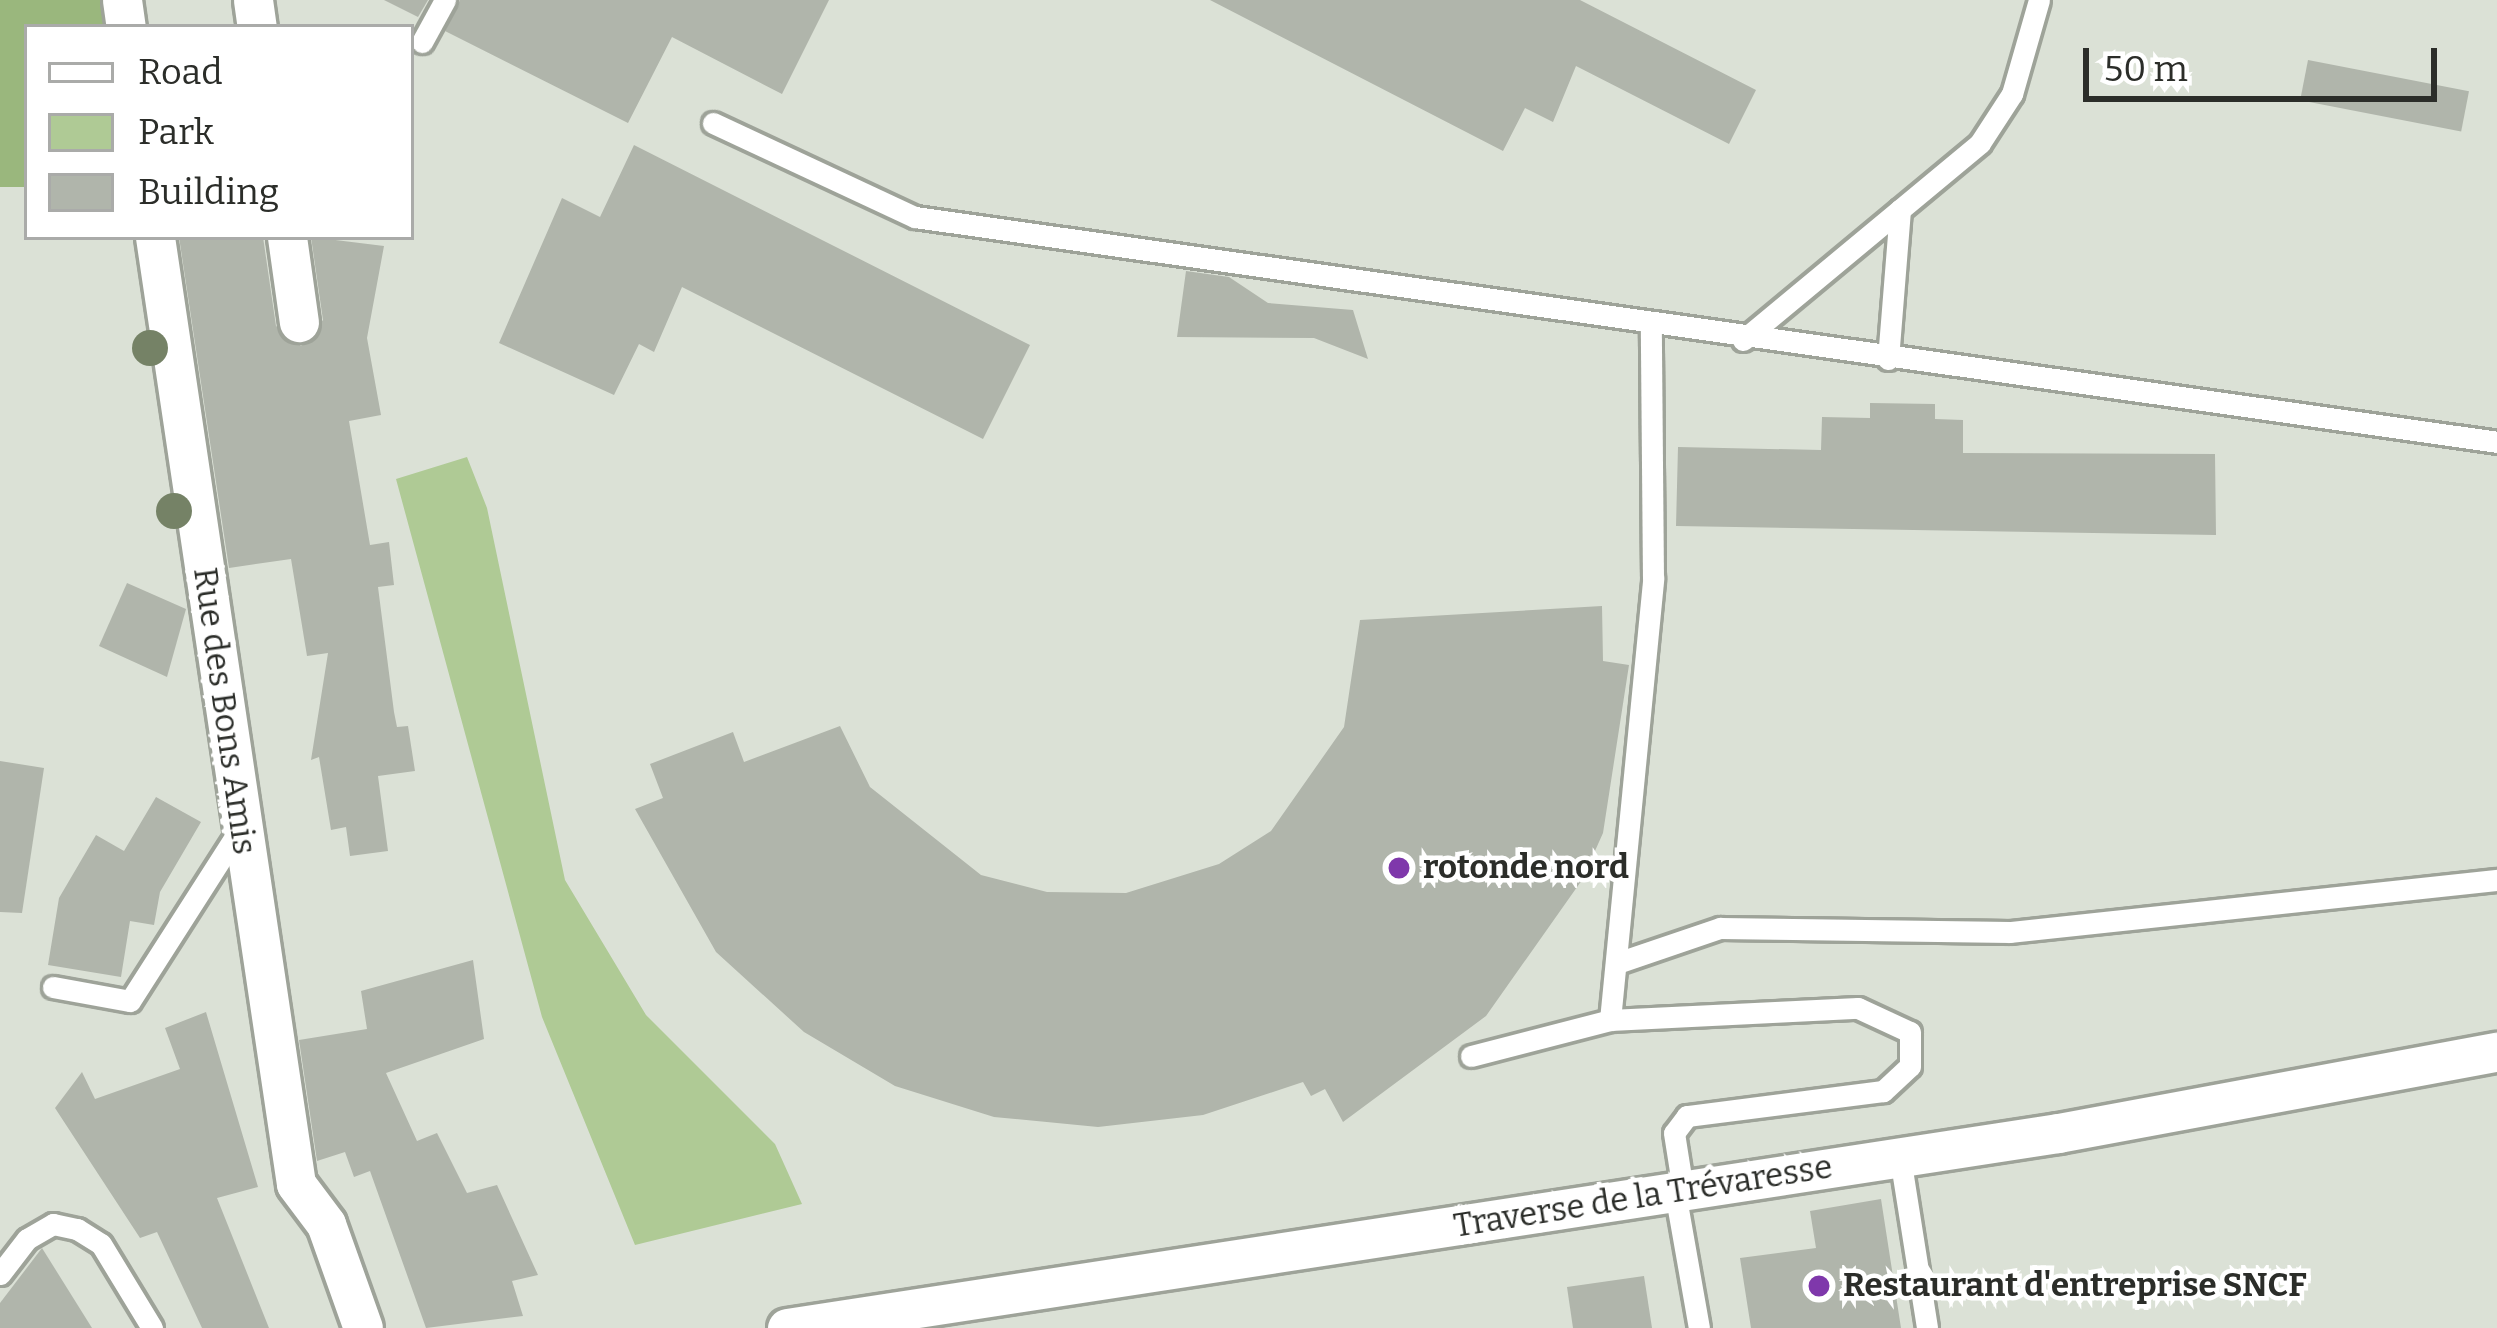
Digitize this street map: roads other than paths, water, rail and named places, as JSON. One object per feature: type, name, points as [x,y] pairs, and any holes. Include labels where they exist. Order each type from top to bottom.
[{"type":"street","name":"Rue des Bons Amis","points":[[155,240],[296,1184],[326,1224],[363,1328]]},
{"type":"street","points":[[287,240],[299,322]]},
{"type":"street","name":"Traverse de la Trévaresse","points":[[787,1328],[950,1316],[2497,1052]]},
{"type":"lane","points":[[422,42],[445,0]]},
{"type":"lane","points":[[1743,340],[1996,125],[2038,0]]},
{"type":"lane","points":[[713,123],[914,218],[1651,329],[2497,442]]},
{"type":"lane","points":[[1888,359],[1900,209]]},
{"type":"lane","points":[[1610,1020],[1653,578],[1651,329]]},
{"type":"lane","points":[[53,987],[130,1000],[240,828]]},
{"type":"lane","points":[[1618,963],[1720,928],[2010,932],[2497,880]]},
{"type":"lane","points":[[1472,1056],[1610,1020],[1858,1008],[1910,1031],[1910,1066],[1883,1091],[1687,1116],[1674,1133],[1699,1328]]},
{"type":"lane","points":[[1900,1157],[1927,1328]]},
{"type":"lane","points":[[0,1274],[27,1239],[53,1225],[77,1229],[101,1244],[152,1328]]},
{"type":"place","name":"rotonde nord","points":[[1399,868]]},
{"type":"place","name":"Restaurant d'entreprise SNCF","points":[[1819,1286]]}]
